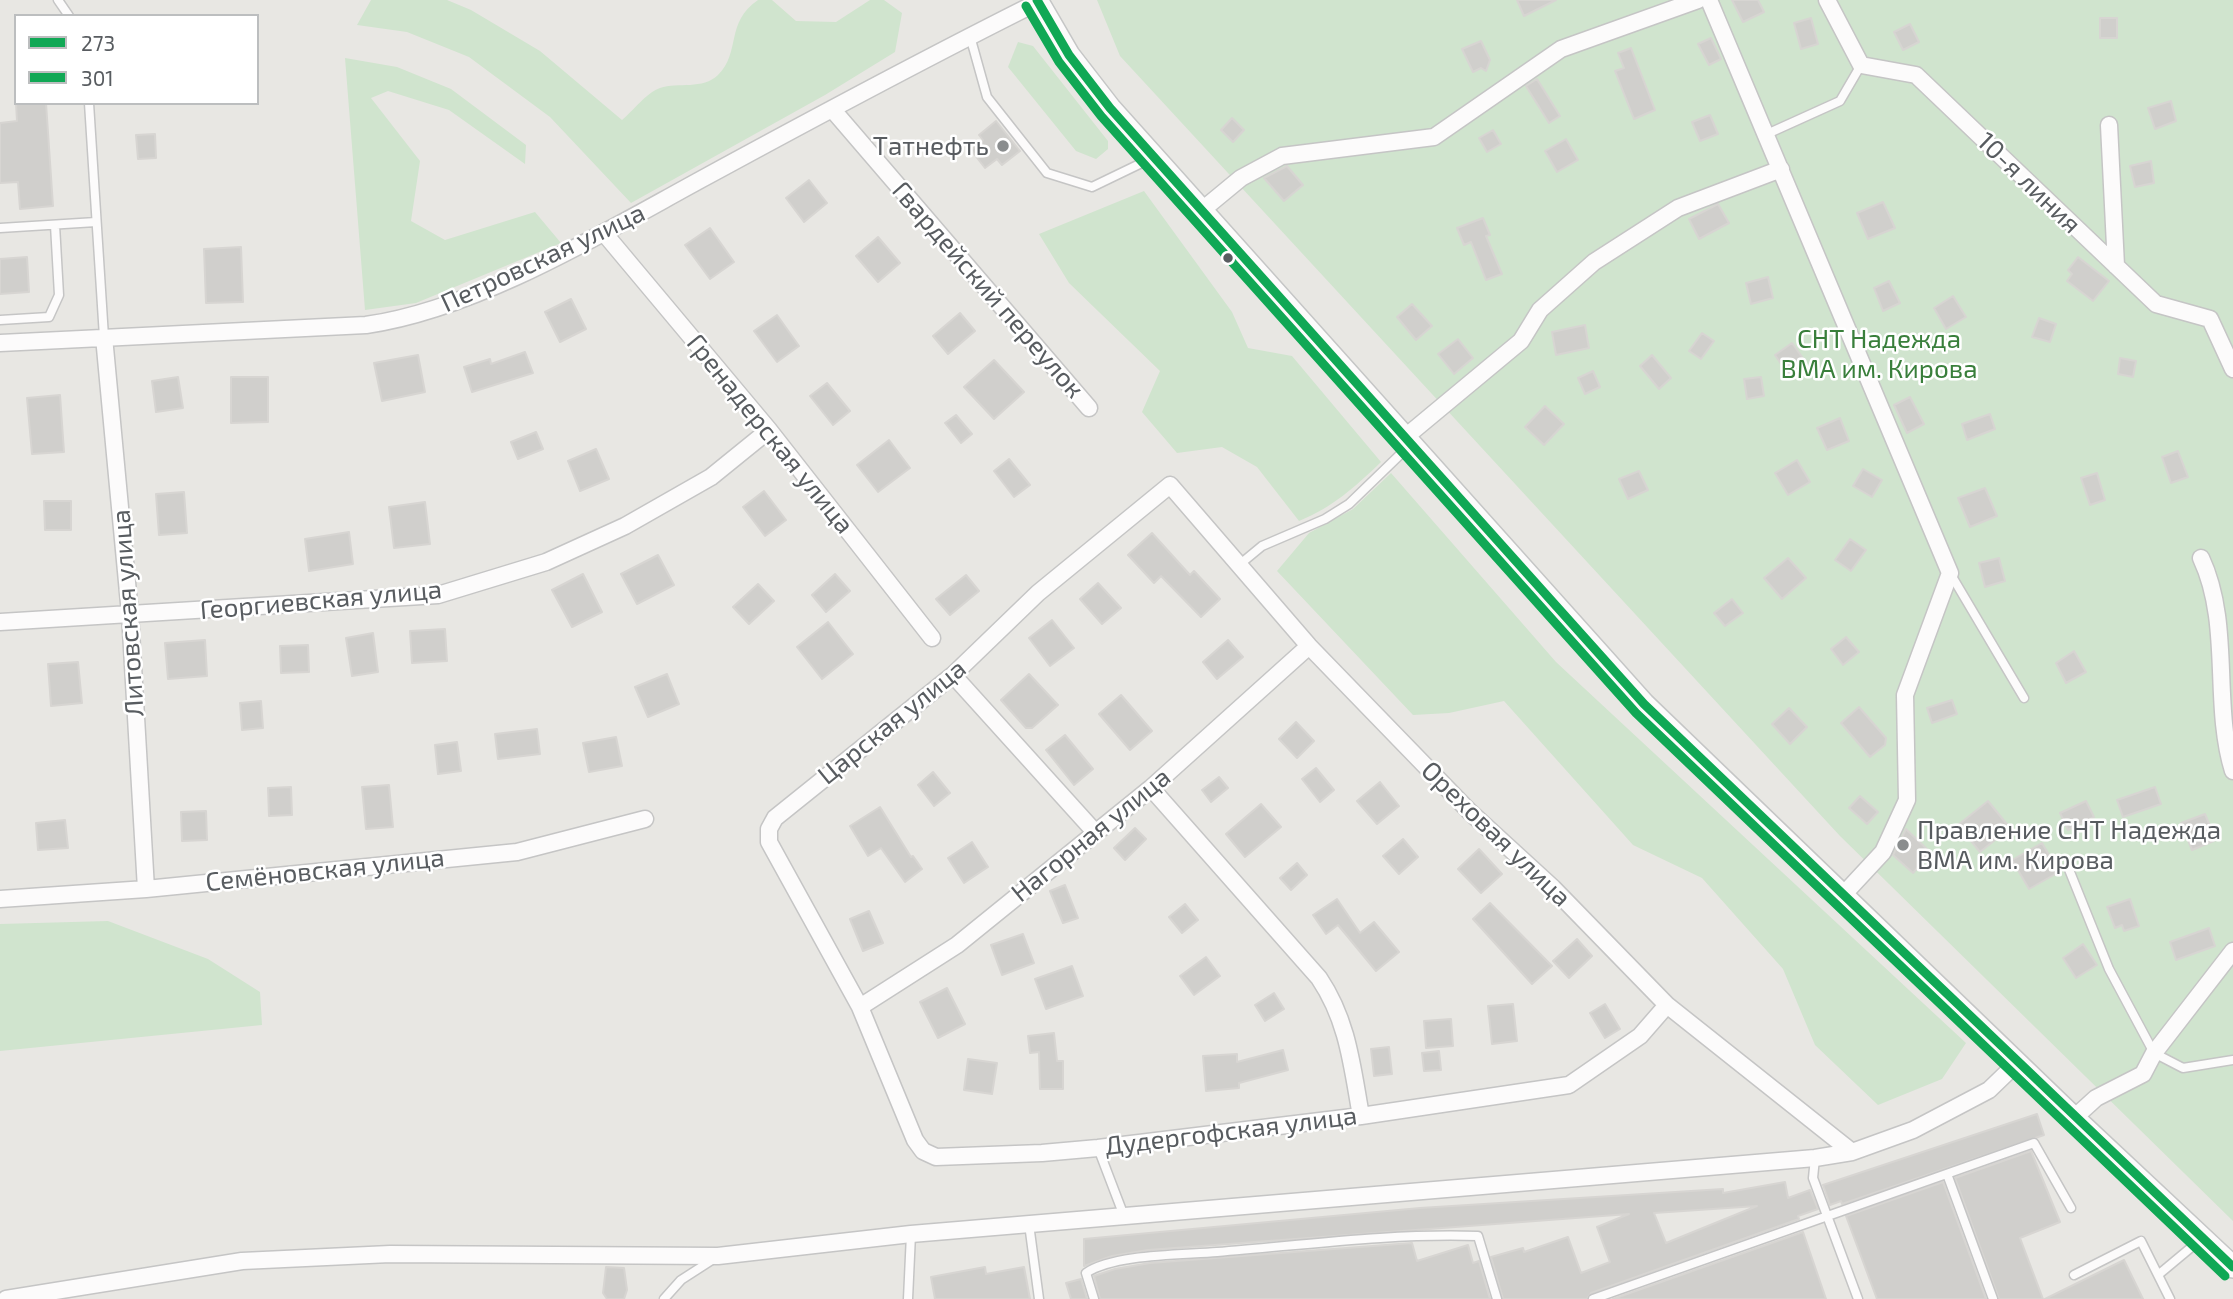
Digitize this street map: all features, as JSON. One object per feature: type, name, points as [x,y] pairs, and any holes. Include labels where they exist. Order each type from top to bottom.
[{"type":"main road","points":[[1038,1],[1069,55],[1110,108],[1406,442],[1644,704],[1910,957],[2074,1118],[2233,1267]]},
{"type":"street","points":[[1201,211],[1241,178],[1282,156],[1434,137],[1561,50],[1698,0]]},
{"type":"street","points":[[1709,0],[1768,134],[1950,573],[1905,695],[1907,800],[1883,852],[1844,894]]},
{"type":"street","points":[[1826,0],[1861,65]]},
{"type":"street","name":"Петровская улица","points":[[0,343],[335,327],[391,321],[470,296],[604,233],[831,109],[1038,1]]},
{"type":"street","name":"10-я линия","points":[[1861,65],[1916,75],[2156,304],[2210,319],[2233,369]]},
{"type":"street","name":"Гвардейский переулок","points":[[831,109],[1089,408]]},
{"type":"street","points":[[2109,125],[2116,266]]},
{"type":"street","points":[[1406,442],[1521,341],[1540,310],[1594,262],[1678,208],[1782,169]]},
{"type":"street","name":"Гренадерская улица","points":[[604,233],[768,430],[932,638]]},
{"type":"street","name":"Литовская улица","points":[[104,337],[130,614],[146,889]]},
{"type":"street","name":"Георгиевская улица","points":[[0,622],[439,594],[546,562],[625,526],[711,477],[768,430]]},
{"type":"street","name":"Ореховая улица","points":[[1170,485],[1309,646],[1470,812],[1553,888],[1667,1005],[1852,1153]]},
{"type":"street","name":"Царская улица","points":[[860,1007],[769,842],[769,829],[775,818],[953,674],[1038,593],[1170,485]]},
{"type":"street","points":[[2201,558],[2209,576],[2218,630],[2223,713],[2233,771]]},
{"type":"street","name":"Нагорная улица","points":[[860,1007],[957,945],[1094,831],[1151,788],[1309,646]]},
{"type":"street","points":[[953,674],[1094,831]]},
{"type":"street","points":[[1151,788],[1320,978],[1343,1019],[1361,1116]]},
{"type":"street","name":"Семёновская улица","points":[[0,899],[146,889],[239,877],[517,852],[645,819]]},
{"type":"street","points":[[2074,1118],[2096,1098],[2143,1074],[2154,1053],[2233,951]]},
{"type":"street","name":"Дудергофская улица","points":[[860,1007],[915,1140],[923,1151],[936,1157],[1042,1153],[1098,1147],[1361,1116],[1569,1085],[1640,1036],[1667,1005]]},
{"type":"street","points":[[6,1299],[242,1261],[390,1254],[718,1256],[911,1234],[1815,1158],[1852,1153],[1913,1130],[1989,1090],[2017,1063]]},
{"type":"lane","points":[[970,36],[987,97],[1047,173],[1092,187],[1154,157]]},
{"type":"lane","points":[[1768,134],[1840,101],[1861,65]]},
{"type":"lane","points":[[89,105],[104,337]]},
{"type":"lane","points":[[0,228],[96,222]]},
{"type":"lane","points":[[0,320],[49,317],[59,295],[54,225]]},
{"type":"lane","points":[[1239,565],[1262,545],[1325,519],[1349,504],[1406,442]]},
{"type":"lane","points":[[1950,573],[2024,698]]},
{"type":"lane","points":[[2068,867],[2109,969],[2154,1053],[2183,1068],[2233,1060]]},
{"type":"lane","points":[[1593,1299],[2034,1143],[2071,1208]]},
{"type":"lane","points":[[1098,1147],[1124,1216]]},
{"type":"lane","points":[[1815,1158],[1812,1178],[1858,1299]]},
{"type":"lane","points":[[1947,1174],[1993,1299]]},
{"type":"lane","points":[[1029,1224],[1039,1299]]},
{"type":"lane","points":[[908,1299],[911,1234]]},
{"type":"lane","points":[[1094,1299],[1086,1273],[1095,1266],[1146,1258],[1422,1234],[1478,1236],[1497,1299]]},
{"type":"lane","points":[[2158,1275],[2202,1238]]},
{"type":"lane","points":[[2074,1275],[2141,1241],[2170,1299]]},
{"type":"lane","points":[[664,1299],[681,1280],[718,1256]]},
{"type":"green space","points":[[371,0],[447,0],[471,10],[540,51],[622,120],[655,90],[667,86],[705,83],[718,75],[729,57],[741,18],[758,0],[772,0],[796,21],[836,22],[870,0],[884,0],[902,13],[895,52],[825,95],[631,203],[550,117],[469,57],[407,32],[357,25]]},
{"type":"green space","name":"СНТ Надежда ВМА им. Кирова","points":[[1097,0],[2233,0],[2233,1221],[1840,836],[1120,56]]},
{"type":"green space","points":[[1018,42],[1033,46],[1108,141],[1108,149],[1096,159],[1076,151],[1008,67]]},
{"type":"green space","points":[[345,58],[397,67],[451,89],[526,145],[525,164],[449,110],[388,91],[371,98],[420,161],[411,221],[445,240],[535,212],[561,243],[416,303],[365,310]]},
{"type":"green space","points":[[1144,191],[1232,312],[1248,348],[1292,356],[1381,462],[1343,496],[1299,521],[1257,467],[1222,447],[1177,453],[1142,412],[1160,371],[1069,283],[1039,234]]},
{"type":"green space","points":[[1391,473],[1556,662],[1966,1043],[1942,1079],[1878,1105],[1815,1045],[1783,969],[1702,878],[1633,845],[1504,701],[1449,713],[1413,715],[1277,571],[1309,533],[1353,509]]},
{"type":"green space","points":[[108,921],[208,959],[260,992],[262,1025],[0,1051],[0,924]]},
{"type":"building","points":[[1517,0],[1556,0],[1524,16]]},
{"type":"building","points":[[1732,0],[1758,0],[1764,12],[1743,22]]},
{"type":"building","points":[[1811,18],[1818,44],[1801,49],[1794,23]]},
{"type":"building","points":[[2100,18],[2117,18],[2117,38],[2100,38]]},
{"type":"building","points":[[1910,24],[1919,42],[1903,50],[1894,32]]},
{"type":"building","points":[[1711,38],[1721,59],[1709,65],[1698,44]]},
{"type":"building","points":[[1481,41],[1490,60],[1486,71],[1481,68],[1473,72],[1462,49]]},
{"type":"building","points":[[1631,48],[1655,110],[1634,119],[1615,71],[1624,68],[1618,53]]},
{"type":"building","points":[[1537,79],[1560,116],[1549,123],[1526,86]]},
{"type":"building","points":[[2171,101],[2176,121],[2155,129],[2148,108]]},
{"type":"building","points":[[16,105],[46,105],[53,206],[20,209],[18,182],[0,183],[0,123],[17,121]]},
{"type":"building","points":[[1710,115],[1718,134],[1700,141],[1692,122]]},
{"type":"building","points":[[1232,118],[1244,130],[1233,142],[1221,130]]},
{"type":"building","points":[[996,121],[1020,151],[1002,165],[997,159],[985,168],[971,150],[983,140],[979,135]]},
{"type":"building","points":[[1493,130],[1501,144],[1487,152],[1479,138]]},
{"type":"building","points":[[155,134],[156,158],[138,159],[136,135]]},
{"type":"building","points":[[1566,139],[1578,160],[1557,172],[1545,151]]},
{"type":"building","points":[[2151,161],[2154,183],[2135,187],[2130,166]]},
{"type":"building","points":[[1287,166],[1303,185],[1284,201],[1264,178]]},
{"type":"building","points":[[809,180],[827,203],[804,222],[786,198]]},
{"type":"building","points":[[1883,202],[1895,228],[1868,239],[1857,213]]},
{"type":"building","points":[[1718,204],[1729,223],[1699,239],[1689,219]]},
{"type":"building","points":[[1483,218],[1490,235],[1486,236],[1502,274],[1486,280],[1471,242],[1464,245],[1457,228]]},
{"type":"building","points":[[710,228],[734,262],[710,279],[685,245]]},
{"type":"building","points":[[878,237],[900,263],[878,282],[856,256]]},
{"type":"building","points":[[241,247],[243,302],[206,303],[204,249]]},
{"type":"building","points":[[27,257],[29,292],[0,294],[0,259]]},
{"type":"building","points":[[2078,257],[2109,281],[2093,301],[2067,281],[2072,274],[2068,270]]},
{"type":"building","points":[[1768,277],[1773,298],[1751,304],[1746,283]]},
{"type":"building","points":[[1889,281],[1900,303],[1883,311],[1874,288]]},
{"type":"building","points":[[1953,296],[1966,317],[1946,329],[1934,308]]},
{"type":"building","points":[[571,299],[586,329],[560,342],[545,312]]},
{"type":"building","points":[[1412,304],[1432,326],[1416,340],[1397,317]]},
{"type":"building","points":[[960,313],[975,331],[948,354],[933,336]]},
{"type":"building","points":[[777,315],[799,346],[777,362],[754,331]]},
{"type":"building","points":[[2039,318],[2056,324],[2050,342],[2032,337]]},
{"type":"building","points":[[1585,325],[1589,348],[1556,355],[1552,332]]},
{"type":"building","points":[[1702,333],[1714,341],[1701,359],[1689,351]]},
{"type":"building","points":[[1458,339],[1473,358],[1454,374],[1438,354]]},
{"type":"building","points":[[1792,343],[1805,361],[1788,374],[1775,355]]},
{"type":"building","points":[[525,352],[533,373],[472,392],[464,367],[490,359],[491,364]]},
{"type":"building","points":[[418,355],[425,392],[382,401],[374,363]]},
{"type":"building","points":[[1652,355],[1671,378],[1659,389],[1640,366]]},
{"type":"building","points":[[2120,358],[2136,361],[2133,377],[2118,374]]},
{"type":"building","points":[[994,360],[1024,392],[994,419],[964,387]]},
{"type":"building","points":[[1593,371],[1600,387],[1585,394],[1578,378]]},
{"type":"building","points":[[178,377],[183,408],[156,412],[152,381]]},
{"type":"building","points":[[231,377],[268,377],[268,422],[231,423]]},
{"type":"building","points":[[1761,377],[1764,396],[1747,399],[1744,379]]},
{"type":"building","points":[[827,383],[850,411],[833,425],[810,396]]},
{"type":"building","points":[[60,395],[64,452],[32,454],[27,398]]},
{"type":"building","points":[[1910,397],[1924,424],[1907,433],[1894,405]]},
{"type":"building","points":[[1545,406],[1564,424],[1544,445],[1525,427]]},
{"type":"building","points":[[1990,414],[1995,429],[1967,440],[1962,424]]},
{"type":"building","points":[[956,415],[972,434],[961,443],[945,423]]},
{"type":"building","points":[[1840,418],[1849,441],[1827,450],[1817,428]]},
{"type":"building","points":[[536,432],[543,449],[518,459],[511,442]]},
{"type":"building","points":[[889,440],[910,468],[878,492],[857,465]]},
{"type":"building","points":[[596,449],[609,479],[580,491],[568,461]]},
{"type":"building","points":[[2178,451],[2188,477],[2171,483],[2162,457]]},
{"type":"building","points":[[1009,459],[1030,485],[1014,497],[994,471]]},
{"type":"building","points":[[1797,460],[1810,482],[1788,495],[1775,473]]},
{"type":"building","points":[[1863,469],[1882,480],[1872,497],[1853,486]]},
{"type":"building","points":[[1639,471],[1648,490],[1628,499],[1619,479]]},
{"type":"building","points":[[2097,473],[2105,500],[2090,505],[2081,478]]},
{"type":"building","points":[[1985,488],[1997,516],[1970,527],[1958,498]]},
{"type":"building","points":[[764,491],[786,520],[765,536],[743,507]]},
{"type":"building","points":[[184,492],[187,533],[159,535],[156,494]]},
{"type":"building","points":[[44,501],[71,501],[71,530],[45,530]]},
{"type":"building","points":[[425,502],[430,544],[394,548],[389,507]]},
{"type":"building","points":[[349,532],[353,564],[309,571],[305,539]]},
{"type":"building","points":[[1152,533],[1190,575],[1194,571],[1220,599],[1201,617],[1161,576],[1154,583],[1128,555]]},
{"type":"building","points":[[1850,539],[1866,550],[1851,571],[1835,560]]},
{"type":"building","points":[[658,555],[674,585],[637,604],[621,574]]},
{"type":"building","points":[[1788,558],[1806,578],[1782,599],[1764,578]]},
{"type":"building","points":[[1999,558],[2005,581],[1985,587],[1979,563]]},
{"type":"building","points":[[583,574],[602,612],[572,627],[552,590]]},
{"type":"building","points":[[835,574],[850,591],[826,612],[812,595]]},
{"type":"building","points":[[966,575],[979,591],[950,615],[936,599]]},
{"type":"building","points":[[1098,583],[1121,608],[1102,624],[1080,599]]},
{"type":"building","points":[[758,584],[774,601],[749,624],[733,607]]},
{"type":"building","points":[[1732,599],[1743,613],[1725,626],[1714,613]]},
{"type":"building","points":[[1052,620],[1074,648],[1050,666],[1029,638]]},
{"type":"building","points":[[828,622],[853,654],[822,679],[797,647]]},
{"type":"building","points":[[445,629],[447,661],[412,663],[410,631]]},
{"type":"building","points":[[373,633],[378,672],[352,676],[346,638]]},
{"type":"building","points":[[1846,637],[1859,652],[1843,665],[1831,649]]},
{"type":"building","points":[[205,640],[207,676],[168,679],[165,643]]},
{"type":"building","points":[[1228,640],[1243,657],[1217,679],[1203,662]]},
{"type":"building","points":[[308,645],[309,672],[281,673],[280,646]]},
{"type":"building","points":[[2074,651],[2086,672],[2066,683],[2056,663]]},
{"type":"building","points":[[78,662],[82,703],[51,706],[48,664]]},
{"type":"building","points":[[667,674],[679,704],[648,717],[635,687]]},
{"type":"building","points":[[1029,674],[1058,705],[1032,728],[1026,728],[1001,700]]},
{"type":"building","points":[[1121,695],[1152,731],[1130,750],[1099,714]]},
{"type":"building","points":[[1952,700],[1957,714],[1932,723],[1927,708]]},
{"type":"building","points":[[261,701],[263,728],[242,730],[240,703]]},
{"type":"building","points":[[1859,707],[1886,738],[1885,745],[1870,757],[1841,723]]},
{"type":"building","points":[[1789,708],[1807,727],[1790,744],[1772,724]]},
{"type":"building","points":[[1296,722],[1314,741],[1297,758],[1279,739]]},
{"type":"building","points":[[537,729],[540,754],[498,759],[495,734]]},
{"type":"building","points":[[1065,735],[1093,769],[1074,785],[1046,750]]},
{"type":"building","points":[[616,737],[622,766],[589,772],[583,743]]},
{"type":"building","points":[[457,742],[461,771],[438,774],[435,745]]},
{"type":"building","points":[[1316,768],[1334,790],[1320,802],[1302,779]]},
{"type":"building","points":[[933,772],[950,793],[934,806],[918,785]]},
{"type":"building","points":[[1219,777],[1228,788],[1211,802],[1202,790]]},
{"type":"building","points":[[1380,782],[1399,806],[1377,824],[1357,801]]},
{"type":"building","points":[[389,785],[393,827],[366,829],[362,787]]},
{"type":"building","points":[[291,787],[292,815],[269,816],[268,788]]},
{"type":"building","points":[[2155,787],[2161,804],[2123,817],[2117,800]]},
{"type":"building","points":[[1860,796],[1878,812],[1867,824],[1849,808]]},
{"type":"building","points":[[1988,801],[2010,828],[1980,852],[1958,825]]},
{"type":"building","points":[[2086,801],[2094,817],[2068,830],[2060,813]]},
{"type":"building","points":[[1261,804],[1281,827],[1245,857],[1226,834]]},
{"type":"building","points":[[880,807],[911,857],[913,856],[922,869],[905,882],[881,848],[868,856],[850,826]]},
{"type":"building","points":[[206,811],[207,840],[182,841],[181,812]]},
{"type":"building","points":[[2205,814],[2216,840],[2192,850],[2181,823]]},
{"type":"building","points":[[65,820],[68,848],[38,850],[36,823]]},
{"type":"building","points":[[1135,828],[1146,839],[1125,860],[1114,848]]},
{"type":"building","points":[[1906,829],[1931,853],[1913,873],[1893,855]]},
{"type":"building","points":[[1403,839],[1418,857],[1399,874],[1383,856]]},
{"type":"building","points":[[972,842],[988,867],[964,883],[948,858]]},
{"type":"building","points":[[2042,843],[2059,872],[2029,889],[2012,860]]},
{"type":"building","points":[[1479,849],[1502,874],[1481,893],[1458,869]]},
{"type":"building","points":[[1297,863],[1307,875],[1291,890],[1280,878]]},
{"type":"building","points":[[1065,885],[1078,918],[1063,923],[1050,891]]},
{"type":"building","points":[[1337,899],[1360,933],[1374,922],[1399,952],[1376,971],[1338,925],[1326,934],[1313,915]]},
{"type":"building","points":[[2130,899],[2139,926],[2124,931],[2122,925],[2115,928],[2107,907]]},
{"type":"building","points":[[1490,903],[1552,966],[1532,984],[1473,919]]},
{"type":"building","points":[[1185,904],[1198,920],[1182,933],[1169,917]]},
{"type":"building","points":[[869,911],[883,943],[863,951],[850,919]]},
{"type":"building","points":[[2209,928],[2215,946],[2176,960],[2170,942]]},
{"type":"building","points":[[1023,934],[1034,963],[1002,975],[991,945]]},
{"type":"building","points":[[1577,939],[1592,956],[1569,978],[1553,961]]},
{"type":"building","points":[[2083,944],[2097,965],[2076,978],[2063,958]]},
{"type":"building","points":[[1206,957],[1220,976],[1194,995],[1180,976]]},
{"type":"building","points":[[1072,966],[1083,996],[1046,1009],[1035,979]]},
{"type":"building","points":[[947,988],[965,1024],[938,1038],[920,1002]]},
{"type":"building","points":[[1274,993],[1284,1009],[1265,1021],[1255,1005]]},
{"type":"building","points":[[1513,1004],[1517,1041],[1492,1044],[1488,1006]]},
{"type":"building","points":[[1605,1004],[1620,1029],[1605,1038],[1590,1013]]},
{"type":"building","points":[[1451,1019],[1453,1046],[1426,1048],[1424,1021]]},
{"type":"building","points":[[1054,1033],[1057,1061],[1063,1061],[1063,1089],[1040,1089],[1039,1052],[1030,1053],[1028,1036]]},
{"type":"building","points":[[1389,1047],[1392,1074],[1374,1076],[1371,1049]]},
{"type":"building","points":[[1283,1050],[1288,1070],[1239,1083],[1239,1088],[1206,1091],[1203,1056],[1237,1054],[1237,1062]]},
{"type":"building","points":[[1439,1051],[1441,1070],[1424,1071],[1422,1053]]},
{"type":"building","points":[[968,1059],[997,1063],[992,1094],[964,1090]]},
{"type":"building","points":[[2037,1114],[2044,1135],[1842,1204],[1841,1201],[1830,1205],[1823,1185]]},
{"type":"building","points":[[2031,1151],[2060,1222],[2020,1238],[2043,1299],[1999,1299],[1955,1178]]},
{"type":"building","points":[[1785,1182],[1788,1198],[1810,1190],[1818,1209],[1798,1216],[1799,1219],[1591,1293],[1587,1299],[1503,1299],[1491,1257],[1523,1248],[1524,1252],[1568,1237],[1581,1273],[1610,1262],[1597,1227],[1629,1214],[1148,1250],[1112,1256],[1084,1266],[1084,1239],[1420,1208],[1723,1189],[1723,1193]],"holes":[[[1757,1206],[1666,1243],[1654,1213]]]},
{"type":"building","points":[[1943,1182],[1986,1299],[1877,1299],[1846,1216]]},
{"type":"building","points":[[1803,1232],[1826,1299],[1613,1299]]},
{"type":"building","points":[[1412,1243],[1417,1261],[1468,1245],[1473,1263],[1479,1261],[1490,1299],[1100,1299],[1094,1276],[1150,1263]]},
{"type":"building","points":[[2124,1260],[2143,1299],[2045,1299]]},
{"type":"building","points":[[606,1267],[624,1268],[627,1290],[624,1299],[607,1299],[603,1293]]},
{"type":"building","points":[[985,1267],[986,1274],[1024,1267],[1030,1299],[935,1299],[931,1277]]},
{"type":"building","points":[[1081,1279],[1087,1299],[1071,1299],[1066,1283]]},
{"type":"transit line","name":"273","points":[[1037,0],[1069,55],[1110,108],[1644,704],[2233,1267]]},
{"type":"transit line","name":"301","points":[[1026,6],[1059,62],[1101,116],[1636,713],[2225,1276]]},
{"type":"place","name":"Татнефть","points":[[1003,146]]},
{"type":"place","name":"Правление СНТ Надежда ВМА им. Кирова","points":[[1903,845]]}]
